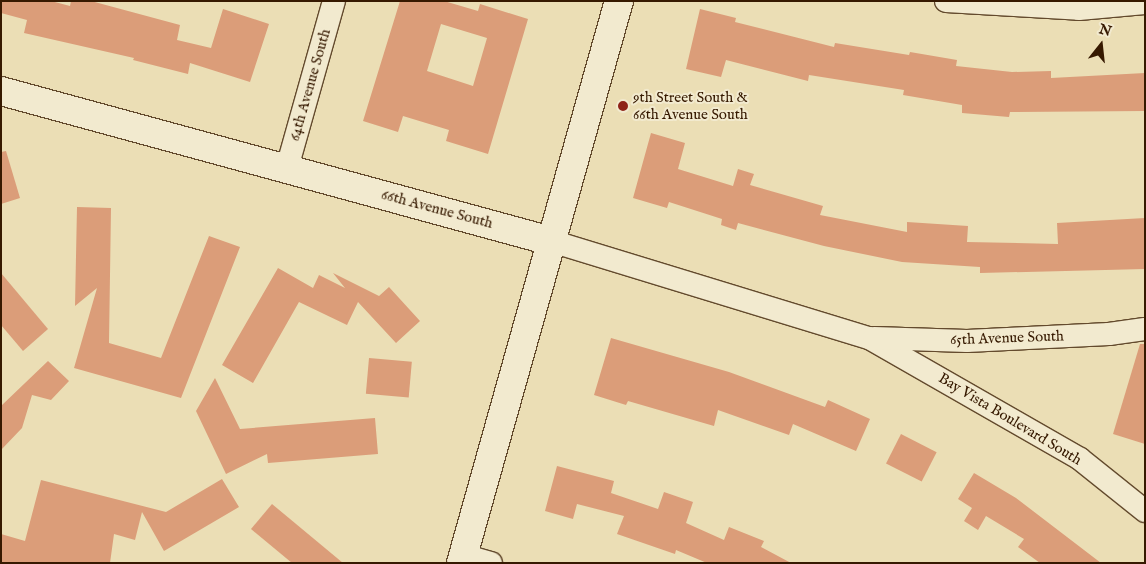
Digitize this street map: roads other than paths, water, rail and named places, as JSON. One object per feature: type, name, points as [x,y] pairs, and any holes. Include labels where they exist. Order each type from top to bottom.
[{"type":"street","name":"64th Avenue South","points":[[287,168],[334,1]]},
{"type":"street","points":[[491,563],[462,559],[619,1]]},
{"type":"street","points":[[946,1],[1079,9],[1145,3]]},
{"type":"street","name":"66th Avenue South","points":[[1,91],[551,241],[869,338]]},
{"type":"street","name":"65th Avenue South","points":[[869,338],[968,340],[1109,334],[1145,329]]},
{"type":"street","name":"Bay Vista Boulevard South","points":[[869,338],[1080,459],[1145,511]]},
{"type":"place","name":"9th Street South & 66th Avenue South","points":[[623,106]]}]
